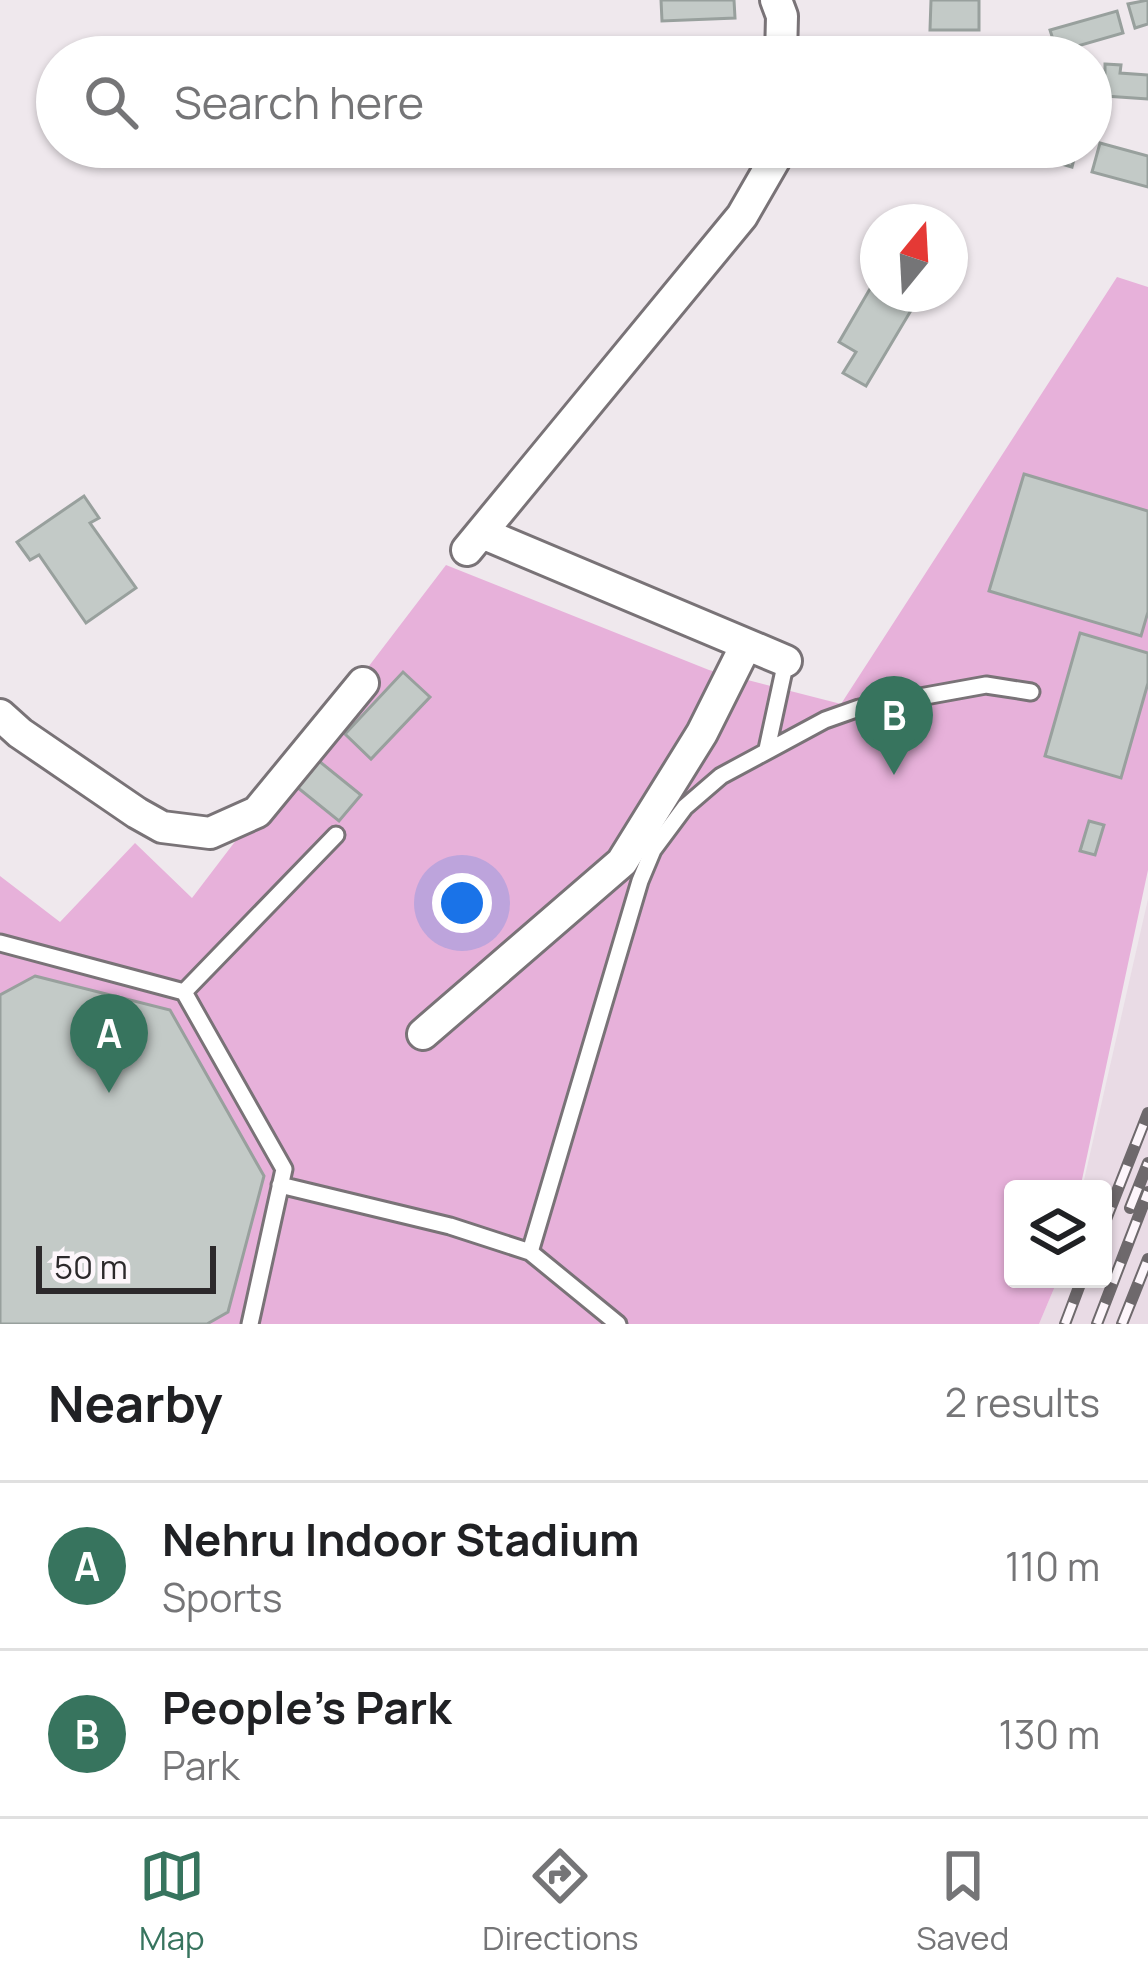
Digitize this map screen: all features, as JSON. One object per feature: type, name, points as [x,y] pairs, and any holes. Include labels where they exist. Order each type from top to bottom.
[{"type":"street","points":[[776,0],[782,36]]},
{"type":"street","points":[[770,168],[742,216],[474,542],[786,661]]},
{"type":"street","points":[[423,1034],[622,862],[702,733],[746,645]]},
{"type":"street","points":[[0,715],[136,813],[162,827],[210,832],[256,812],[363,683]]},
{"type":"lane","points":[[767,749],[786,661]]},
{"type":"lane","points":[[530,1252],[626,924],[653,850],[686,807],[721,776],[767,749],[859,708],[986,685],[1031,692]]},
{"type":"lane","points":[[184,992],[336,835]]},
{"type":"lane","points":[[0,943],[184,992],[284,1169],[250,1324]]},
{"type":"lane","points":[[280,1185],[450,1226],[530,1252],[618,1324]]},
{"type":"shaded area","points":[[1117,277],[1148,287],[1148,870],[1082,1180],[1004,1180],[1004,1288],[1054,1288],[1039,1324],[0,1324],[0,876],[60,922],[135,843],[192,898],[446,565],[709,670],[841,704]]},
{"type":"shaded area","points":[[1148,899],[1148,1324],[1039,1324],[1054,1288],[1112,1288],[1112,1180],[1084,1180]]},
{"type":"building","points":[[661,0],[734,0],[735,18],[662,21]]},
{"type":"building","points":[[931,0],[979,0],[979,30],[930,30]]},
{"type":"building","points":[[1148,0],[1148,24],[1135,28],[1128,4]]},
{"type":"building","points":[[1117,11],[1123,33],[1052,36],[1050,30]]},
{"type":"building","points":[[1112,64],[1121,65],[1120,73],[1148,75],[1148,99],[1112,96]]},
{"type":"building","points":[[1112,146],[1148,156],[1148,187],[1092,172],[1093,168],[1112,168]]},
{"type":"building","points":[[860,306],[860,312],[910,312],[866,386],[843,373],[856,352],[839,342]]},
{"type":"building","points":[[1024,474],[1148,511],[1148,612],[1141,636],[989,591]]},
{"type":"building","points":[[84,496],[99,518],[90,523],[136,588],[86,623],[39,555],[30,560],[17,542]]},
{"type":"building","points":[[1080,633],[1148,653],[1148,683],[1121,778],[1045,756]]},
{"type":"building","points":[[403,672],[430,697],[371,759],[345,734]]},
{"type":"building","points":[[309,753],[361,795],[339,821],[287,779]]},
{"type":"building","points":[[1089,821],[1104,825],[1095,855],[1080,851]]},
{"type":"building","points":[[35,976],[170,1010],[264,1176],[228,1312],[207,1324],[0,1324],[0,995]]},
{"type":"railway","points":[[1112,1204],[1148,1113]]},
{"type":"railway","points":[[1130,1208],[1148,1163]]},
{"type":"railway","points":[[1097,1324],[1148,1192]]},
{"type":"railway","points":[[1122,1324],[1148,1259]]},
{"type":"railway","points":[[1065,1324],[1079,1288]]},
{"type":"place","name":"People's Park","points":[[894,775]]},
{"type":"place","name":"Nehru Indoor Stadium","points":[[109,1093]]}]
